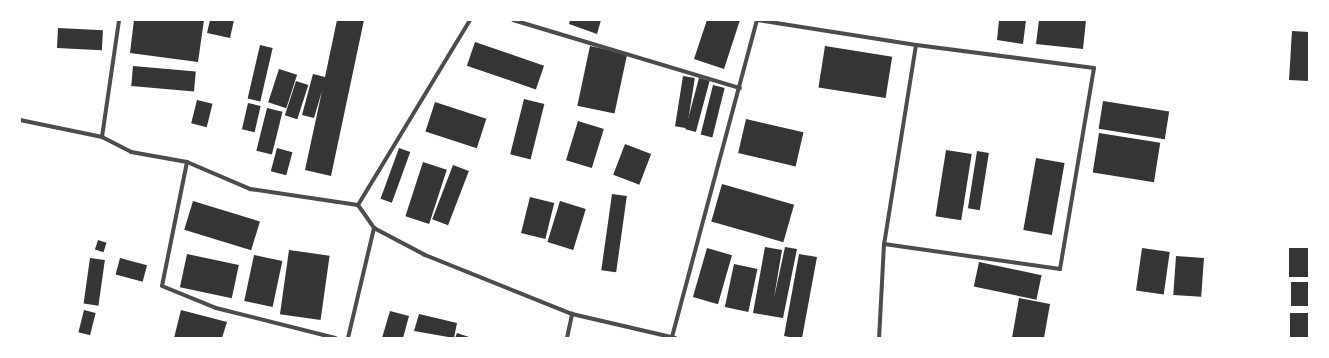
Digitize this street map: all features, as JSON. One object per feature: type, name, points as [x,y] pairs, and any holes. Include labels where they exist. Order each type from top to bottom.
[{"type":"street","points":[[102,137],[119,20]]},
{"type":"street","points":[[358,205],[470,20]]},
{"type":"street","points":[[513,20],[740,88]]},
{"type":"street","points":[[20,120],[102,137],[131,152],[187,162],[250,189],[358,205],[374,228],[425,255],[572,314],[674,338],[757,20],[916,45],[1094,68],[1060,269],[884,244]]},
{"type":"street","points":[[879,338],[884,244],[916,45]]},
{"type":"street","points":[[187,162],[162,286],[216,308],[335,338]]},
{"type":"street","points":[[348,338],[374,228]]},
{"type":"street","points":[[567,338],[572,314]]},
{"type":"building","points":[[134,20],[204,20],[198,62],[130,53]]},
{"type":"building","points":[[210,20],[234,20],[230,38],[207,33]]},
{"type":"building","points":[[337,20],[364,20],[331,176],[305,170],[322,91],[314,118],[302,115],[313,74],[325,77]]},
{"type":"building","points":[[570,20],[601,20],[597,34],[569,24]]},
{"type":"building","points":[[707,20],[740,20],[724,69],[694,59]]},
{"type":"building","points":[[999,20],[1026,20],[1023,44],[997,40]]},
{"type":"building","points":[[1039,20],[1086,20],[1083,49],[1036,44]]},
{"type":"building","points":[[58,28],[103,30],[102,50],[57,48]]},
{"type":"building","points":[[1292,31],[1309,32],[1309,81],[1289,80]]},
{"type":"building","points":[[475,42],[544,66],[536,89],[467,66]]},
{"type":"building","points":[[260,45],[273,48],[260,102],[248,99]]},
{"type":"building","points":[[590,46],[627,54],[614,114],[577,106]]},
{"type":"building","points":[[825,46],[892,57],[886,98],[818,87]]},
{"type":"building","points":[[133,66],[196,71],[194,91],[131,86]]},
{"type":"building","points":[[279,69],[297,75],[286,108],[268,102]]},
{"type":"building","points":[[683,76],[695,78],[687,128],[675,126]]},
{"type":"building","points":[[699,78],[710,81],[696,132],[685,129]]},
{"type":"building","points":[[296,81],[308,85],[297,119],[285,115]]},
{"type":"building","points":[[713,85],[725,88],[712,137],[701,134]]},
{"type":"building","points":[[524,99],[544,104],[531,159],[510,154]]},
{"type":"building","points":[[197,100],[213,104],[207,127],[191,123]]},
{"type":"building","points":[[1103,101],[1169,111],[1165,139],[1099,129]]},
{"type":"building","points":[[435,102],[486,119],[477,148],[425,131]]},
{"type":"building","points":[[248,103],[261,106],[255,132],[242,129]]},
{"type":"building","points":[[267,108],[283,112],[272,155],[256,151]]},
{"type":"building","points":[[746,119],[803,132],[796,166],[738,153]]},
{"type":"building","points":[[578,121],[604,129],[592,168],[566,160]]},
{"type":"building","points":[[1099,133],[1160,143],[1154,182],[1093,173]]},
{"type":"building","points":[[625,144],[651,154],[639,185],[613,175]]},
{"type":"building","points":[[277,148],[292,152],[286,175],[271,171]]},
{"type":"building","points":[[399,148],[410,152],[392,203],[381,199]]},
{"type":"building","points":[[946,150],[972,154],[961,220],[936,216]]},
{"type":"building","points":[[977,151],[989,153],[980,210],[968,208]]},
{"type":"building","points":[[1036,158],[1065,163],[1052,235],[1023,230]]},
{"type":"building","points":[[423,162],[447,170],[429,224],[405,216]]},
{"type":"building","points":[[453,165],[469,171],[448,225],[432,219]]},
{"type":"building","points":[[722,184],[794,205],[783,242],[711,221]]},
{"type":"building","points":[[612,194],[627,196],[616,272],[601,270]]},
{"type":"building","points":[[530,197],[554,203],[545,239],[521,233]]},
{"type":"building","points":[[193,201],[260,221],[251,250],[184,230]]},
{"type":"building","points":[[560,201],[586,209],[573,250],[547,242]]},
{"type":"building","points":[[98,240],[107,243],[103,252],[95,250]]},
{"type":"building","points":[[765,247],[782,250],[774,298],[785,247],[797,249],[783,318],[753,313]]},
{"type":"building","points":[[707,248],[732,255],[718,304],[693,297]]},
{"type":"building","points":[[1142,248],[1170,252],[1164,294],[1136,291]]},
{"type":"building","points":[[1289,248],[1309,248],[1309,277],[1289,277]]},
{"type":"building","points":[[289,250],[330,256],[321,320],[280,314]]},
{"type":"building","points":[[187,254],[239,265],[232,298],[180,287]]},
{"type":"building","points":[[799,254],[817,257],[802,338],[794,338],[784,336]]},
{"type":"building","points":[[254,255],[282,261],[273,307],[244,301]]},
{"type":"building","points":[[1176,256],[1204,258],[1201,297],[1173,295]]},
{"type":"building","points":[[90,258],[105,260],[98,306],[84,304]]},
{"type":"building","points":[[120,258],[147,265],[143,282],[116,274]]},
{"type":"building","points":[[979,262],[1042,275],[1036,300],[974,286]]},
{"type":"building","points":[[734,264],[757,269],[748,312],[725,307]]},
{"type":"building","points":[[1291,282],[1309,282],[1309,306],[1291,306]]},
{"type":"building","points":[[1019,298],[1050,304],[1044,338],[1012,338]]},
{"type":"building","points":[[84,310],[96,313],[90,335],[78,332]]},
{"type":"building","points":[[181,310],[227,322],[222,338],[174,338]]},
{"type":"building","points":[[390,311],[409,316],[403,338],[382,338]]},
{"type":"building","points":[[1290,313],[1309,313],[1309,338],[1290,338]]},
{"type":"building","points":[[419,314],[457,323],[454,338],[414,331]]},
{"type":"building","points":[[457,333],[472,338],[455,338]]}]
